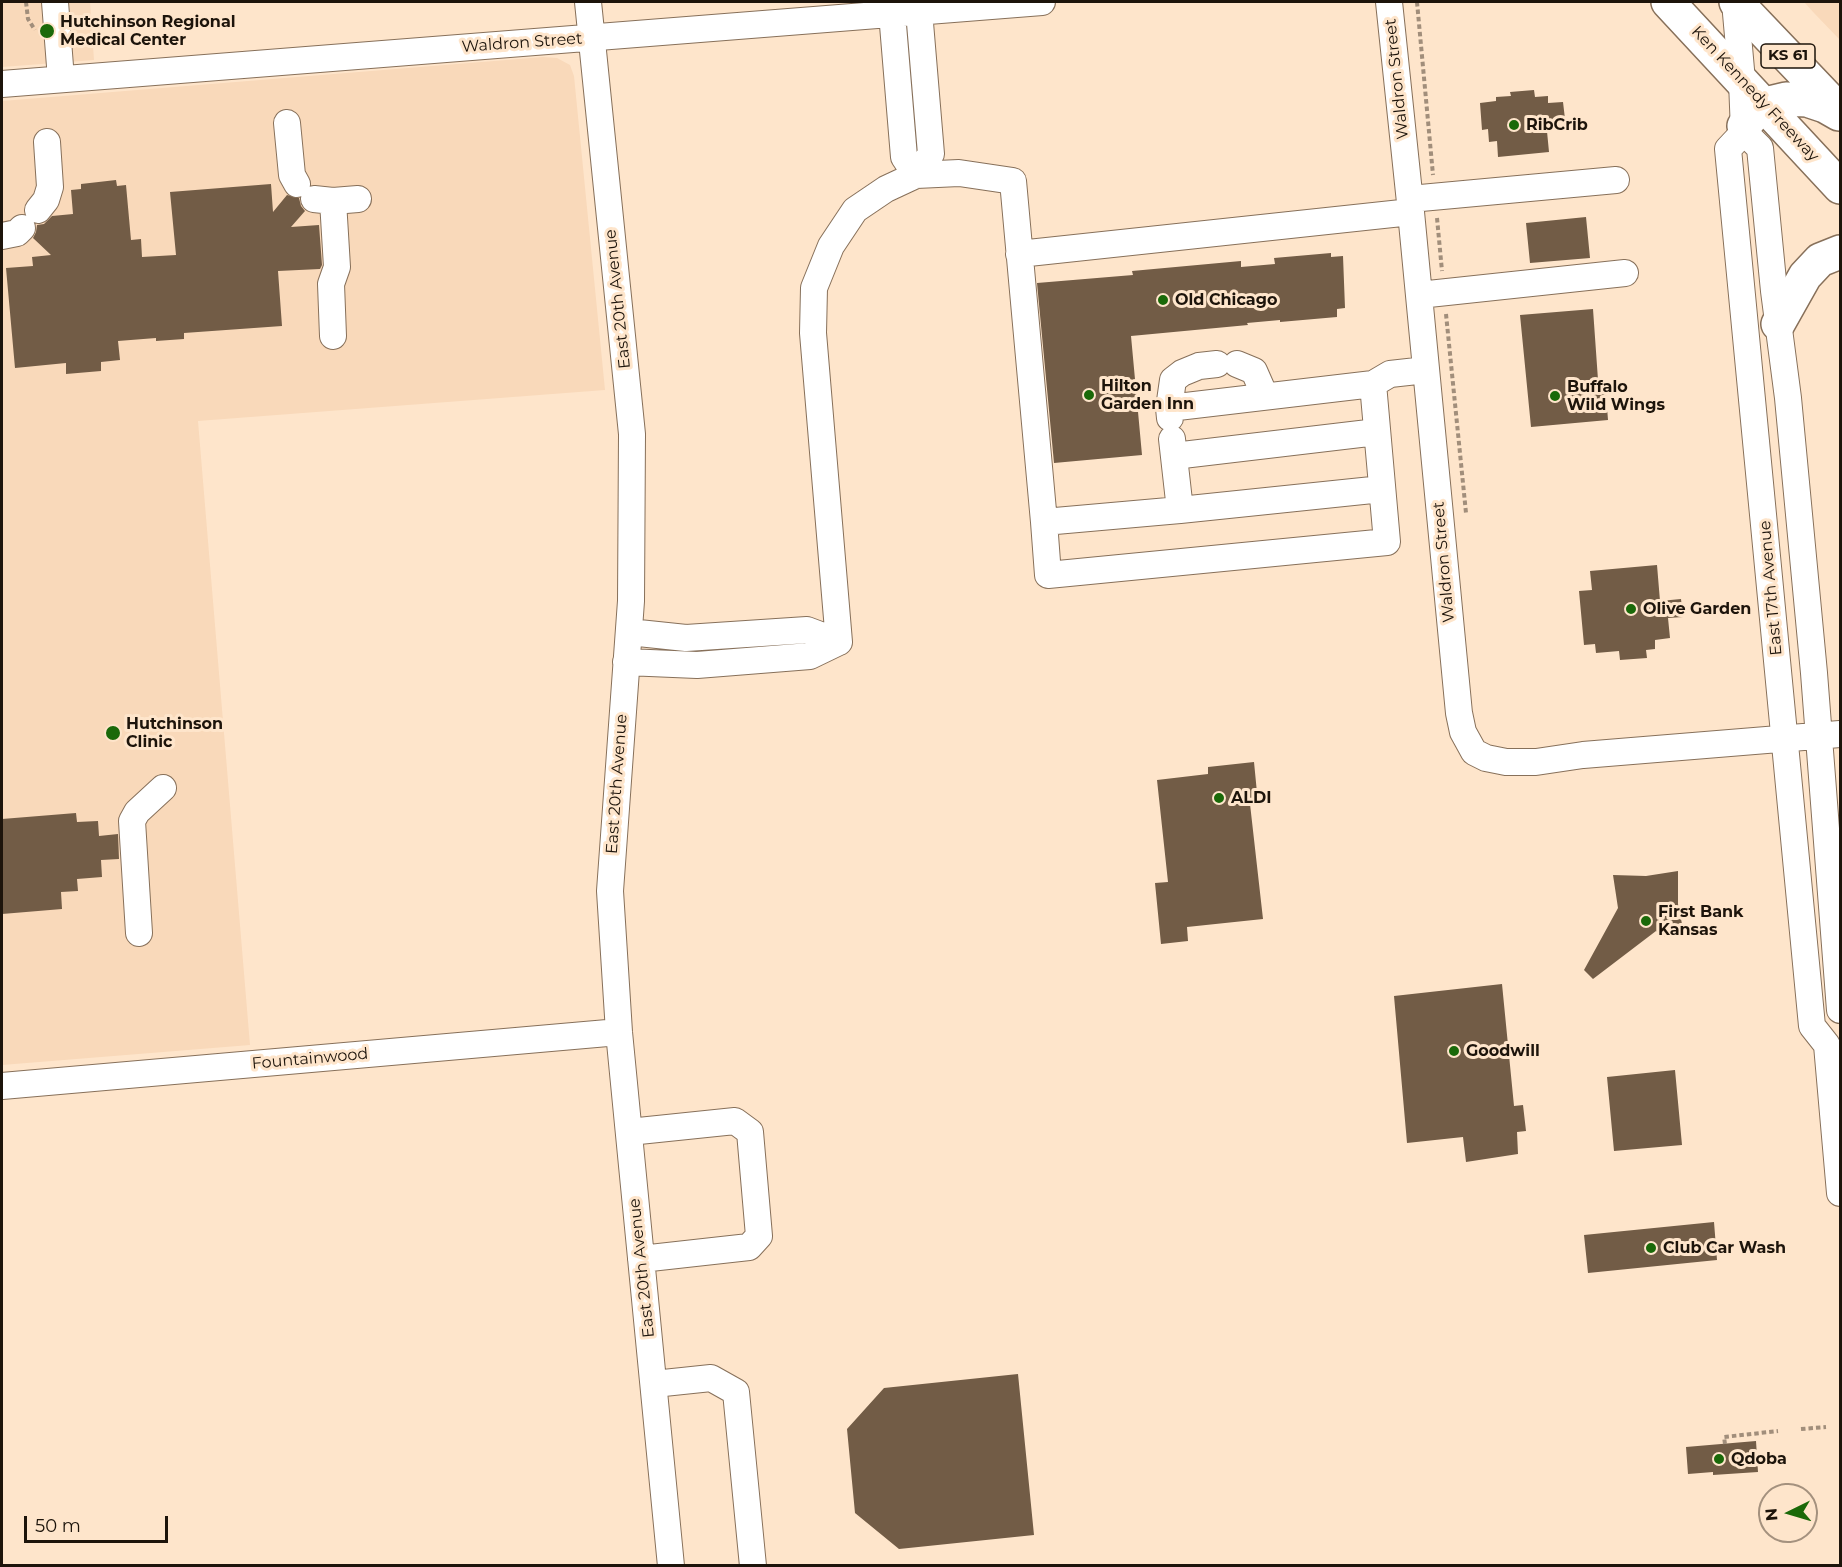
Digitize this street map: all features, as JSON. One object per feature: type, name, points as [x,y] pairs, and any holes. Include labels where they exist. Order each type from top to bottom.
[{"type":"highway","name":"Ken Kennedy Freeway","points":[[1668,2],[1742,81],[1751,121],[1840,187]]},
{"type":"highway","name":"KS 61","points":[[1736,2],[1840,113]]},
{"type":"highway","points":[[1751,121],[1786,99],[1807,100],[1840,113]]},
{"type":"highway","points":[[1778,324],[1804,276],[1820,260],[1840,252]]},
{"type":"street","points":[[55,2],[61,79]]},
{"type":"street","name":"East 20th Avenue","points":[[588,2],[632,434],[632,601],[609,891],[619,1032],[671,1566]]},
{"type":"street","name":"Waldron Street","points":[[2,84],[1042,2]]},
{"type":"street","name":"Waldron Street","points":[[1389,2],[1431,293],[1426,370],[1459,713],[1463,732],[1473,752],[1486,758],[1506,762],[1536,762],[1829,735]]},
{"type":"street","points":[[1736,2],[1742,81]]},
{"type":"street","points":[[916,175],[931,154],[919,11]]},
{"type":"street","points":[[892,13],[904,157],[916,175]]},
{"type":"street","name":"East 17th Avenue","points":[[1751,121],[1760,148],[1788,398],[1814,673],[1829,735],[1840,1010]]},
{"type":"street","name":"East 17th Avenue","points":[[1751,121],[1728,149],[1812,1026],[1834,1035],[1840,1193]]},
{"type":"street","points":[[287,123],[292,175],[314,195],[337,267],[331,284],[333,336]]},
{"type":"street","points":[[21,224],[46,200],[50,187],[47,142]]},
{"type":"street","points":[[839,642],[813,333],[814,288],[831,246],[855,210],[886,189],[916,175],[959,173],[1013,181],[1048,575],[1387,542],[1373,384]]},
{"type":"street","points":[[1020,254],[1616,180]]},
{"type":"street","points":[[314,195],[358,199]]},
{"type":"street","points":[[1431,293],[1625,273]]},
{"type":"street","points":[[1180,510],[1171,430],[1173,381],[1182,373],[1199,366],[1227,364],[1254,371],[1265,396]]},
{"type":"street","points":[[1171,430],[1265,396],[1373,384],[1390,374],[1426,370]]},
{"type":"street","points":[[1171,430],[1377,432]]},
{"type":"street","points":[[1044,522],[1382,489]]},
{"type":"street","points":[[629,632],[686,638],[807,630],[839,642]]},
{"type":"street","points":[[626,662],[697,665],[810,656],[839,642]]},
{"type":"street","points":[[139,933],[132,821],[136,812],[163,788]]},
{"type":"street","name":"Fountainwood","points":[[2,1086],[619,1032]]},
{"type":"street","points":[[629,1132],[735,1120],[750,1132],[759,1236],[749,1247],[641,1259]]},
{"type":"street","points":[[654,1384],[711,1378],[736,1392],[753,1566]]},
{"type":"path","points":[[26,2],[28,19],[34,28],[35,40]]},
{"type":"path","points":[[1417,2],[1419,203],[1466,513]]},
{"type":"path","points":[[1801,1429],[1826,1427]]},
{"type":"path","points":[[1725,1444],[1724,1437],[1779,1431]]},
{"type":"shaded area","name":"Hutchinson Regional Medical Center","points":[[2,2],[90,2],[94,60],[2,67]]},
{"type":"shaded area","points":[[1804,2],[1840,2],[1840,40],[1814,13]]},
{"type":"shaded area","name":"Hutchinson Clinic","points":[[543,57],[557,58],[570,65],[574,76],[605,390],[198,421],[250,1045],[2,1065],[2,101]]},
{"type":"building","name":"RibCrib","points":[[1534,90],[1535,97],[1548,96],[1548,103],[1563,102],[1565,119],[1546,121],[1549,152],[1498,157],[1497,141],[1489,142],[1488,129],[1482,130],[1480,103],[1496,101],[1496,97],[1511,96],[1510,92]]},
{"type":"building","points":[[116,180],[117,186],[126,185],[131,240],[141,239],[142,257],[176,255],[170,192],[271,184],[273,212],[287,195],[299,198],[305,211],[291,227],[319,225],[322,265],[320,269],[278,271],[282,326],[184,333],[184,339],[156,341],[156,338],[118,341],[120,360],[101,362],[101,371],[66,374],[66,363],[15,368],[6,268],[33,266],[32,257],[51,255],[33,238],[37,225],[44,224],[52,216],[73,214],[71,190],[81,189],[81,184]]},
{"type":"building","points":[[1586,217],[1590,258],[1530,263],[1526,223]]},
{"type":"building","name":"Hilton Garden Inn","points":[[1331,253],[1331,257],[1343,256],[1345,308],[1337,309],[1337,317],[1247,323],[1248,325],[1131,336],[1142,455],[1054,463],[1037,283],[1133,275],[1132,271],[1241,261],[1241,267],[1275,264],[1274,258]]},
{"type":"building","points":[[1593,309],[1599,394],[1606,394],[1608,420],[1531,427],[1520,315]]},
{"type":"building","name":"Olive Garden","points":[[1657,565],[1660,601],[1681,599],[1683,617],[1668,618],[1670,638],[1655,640],[1655,649],[1646,650],[1647,658],[1620,660],[1619,651],[1596,653],[1595,644],[1584,645],[1579,591],[1592,590],[1590,571]]},
{"type":"building","points":[[1254,762],[1258,803],[1250,804],[1263,919],[1187,927],[1188,941],[1161,944],[1155,883],[1168,882],[1157,780],[1208,774],[1208,767]]},
{"type":"building","points":[[76,813],[77,822],[98,821],[99,836],[118,834],[119,859],[101,860],[102,877],[77,879],[78,891],[61,892],[62,909],[2,914],[2,819]]},
{"type":"building","name":"First Bank Kansas","points":[[1678,871],[1678,904],[1684,934],[1663,937],[1656,931],[1593,979],[1584,970],[1618,908],[1613,875],[1646,876]]},
{"type":"building","name":"Goodwill","points":[[1502,984],[1514,1106],[1523,1105],[1526,1131],[1517,1132],[1518,1154],[1466,1162],[1463,1137],[1407,1143],[1394,996]]},
{"type":"building","points":[[1675,1070],[1682,1145],[1614,1151],[1607,1077]]},
{"type":"building","name":"Club Car Wash","points":[[1714,1222],[1717,1260],[1588,1273],[1584,1235]]},
{"type":"building","points":[[1018,1374],[1034,1535],[899,1549],[855,1513],[847,1429],[884,1388]]},
{"type":"building","points":[[1756,1441],[1758,1472],[1688,1474],[1686,1447]]},
{"type":"place","name":"Hutchinson Regional Medical Center","points":[[47,31]]},
{"type":"place","name":"RibCrib","points":[[1514,125]]},
{"type":"place","name":"Old Chicago","points":[[1163,300]]},
{"type":"place","name":"Hilton Garden Inn","points":[[1089,395]]},
{"type":"place","name":"Buffalo Wild Wings","points":[[1555,396]]},
{"type":"place","name":"Olive Garden","points":[[1631,609]]},
{"type":"place","name":"Hutchinson Clinic","points":[[113,733]]},
{"type":"place","name":"ALDI","points":[[1219,798]]},
{"type":"place","name":"First Bank Kansas","points":[[1646,921]]},
{"type":"place","name":"Goodwill","points":[[1454,1051]]},
{"type":"place","name":"Club Car Wash","points":[[1651,1248]]},
{"type":"place","name":"Qdoba","points":[[1719,1459]]}]
